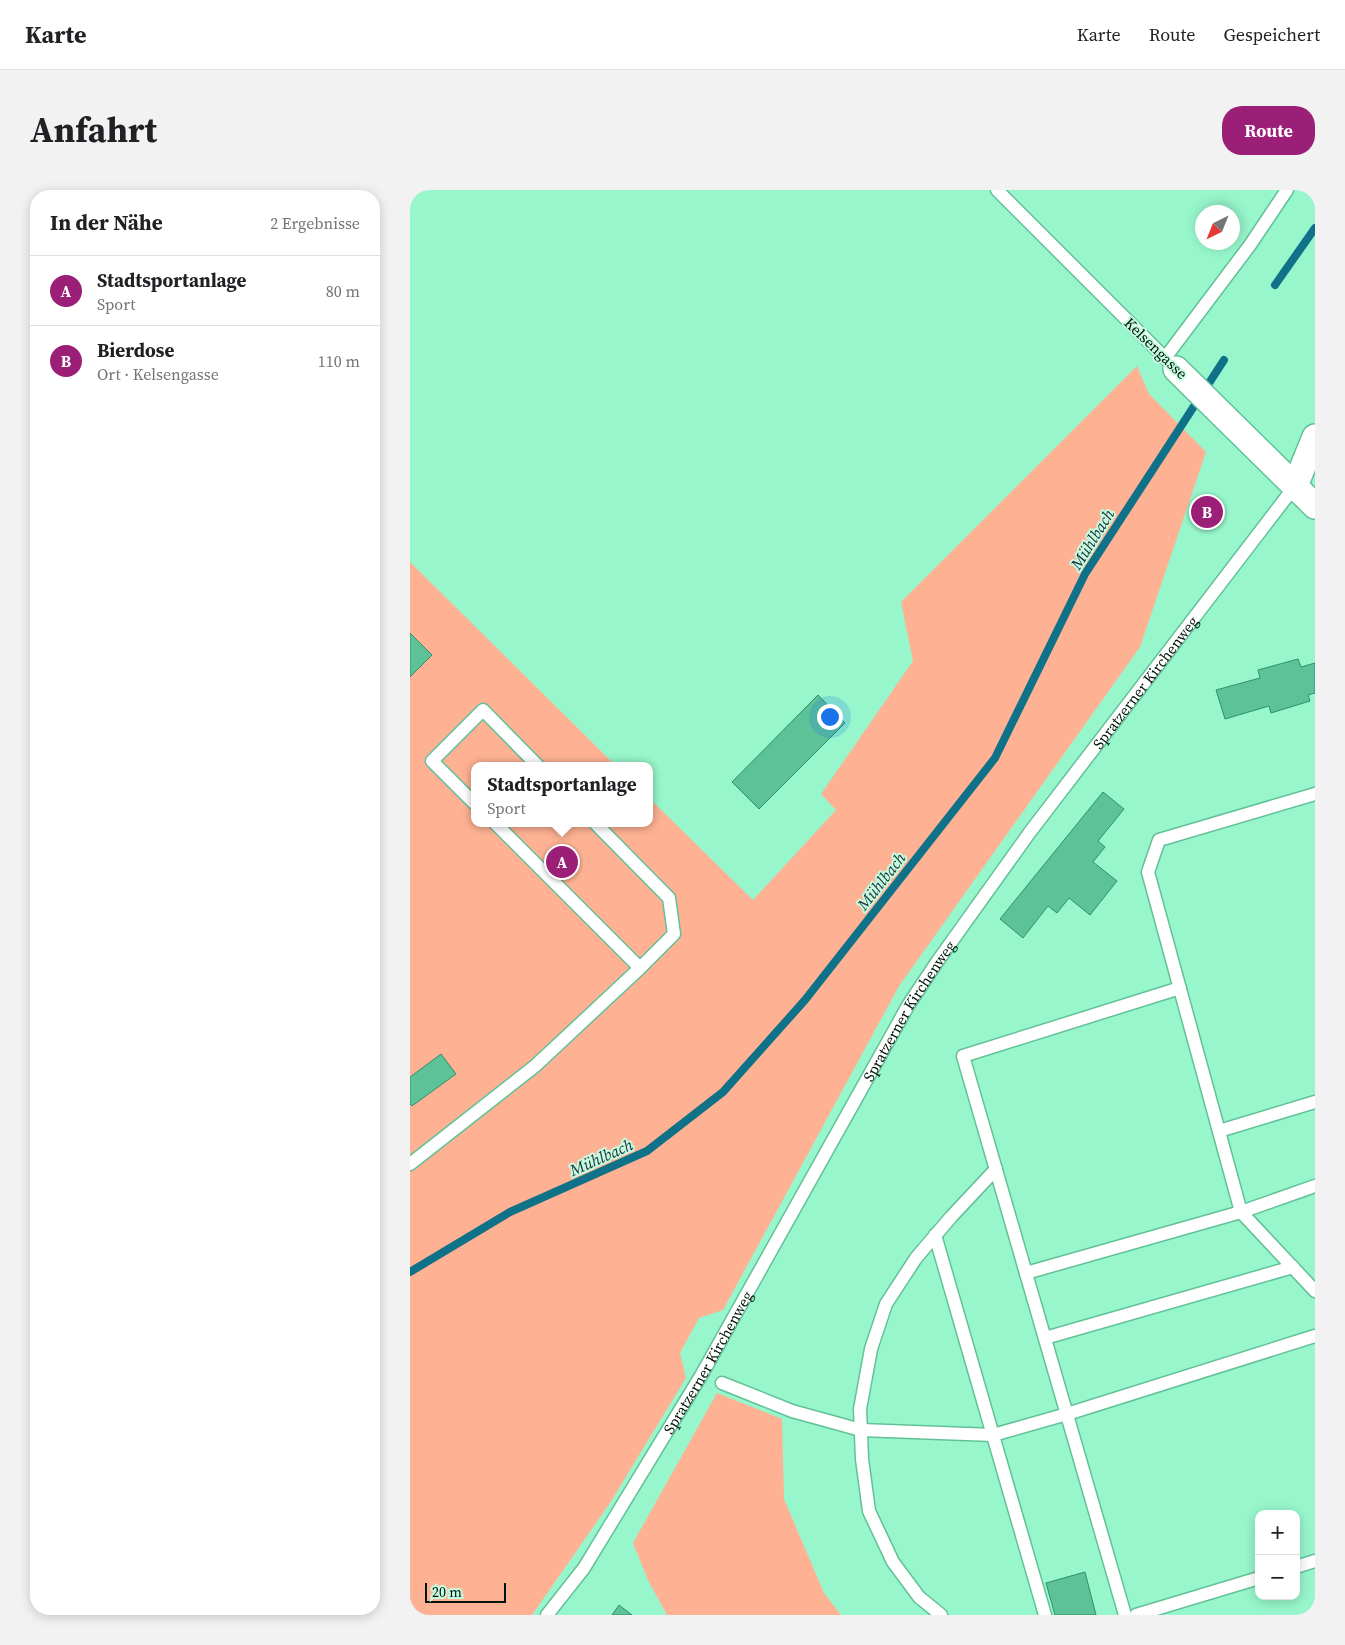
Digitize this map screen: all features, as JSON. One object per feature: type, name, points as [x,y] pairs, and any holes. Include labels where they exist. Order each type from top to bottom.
[{"type":"street","name":"Kelsengasse","points":[[1176,368],[1315,506]]},
{"type":"street","name":"Spratzerner Kirchenweg","points":[[1294,486],[1315,436]]},
{"type":"lane","name":"Kelsengasse","points":[[996,190],[1176,368]]},
{"type":"lane","points":[[1176,368],[1250,245],[1287,190]]},
{"type":"lane","name":"Spratzerner Kirchenweg","points":[[548,1615],[584,1568],[702,1374],[904,1013],[923,983],[1036,824],[1294,486]]},
{"type":"lane","points":[[471,800],[432,761],[483,710],[534,762]]},
{"type":"lane","points":[[1315,794],[1159,840],[1148,872],[1241,1212],[1315,1291]]},
{"type":"lane","points":[[499,827],[640,968]]},
{"type":"lane","points":[[410,1164],[535,1066],[674,934],[669,898],[599,827]]},
{"type":"lane","points":[[1125,1615],[963,1056],[1180,988]]},
{"type":"lane","points":[[1219,1131],[1315,1102]]},
{"type":"lane","points":[[941,1615],[919,1597],[893,1562],[869,1511],[862,1459],[860,1409],[871,1349],[886,1304],[916,1258],[996,1169]]},
{"type":"lane","points":[[1026,1273],[1241,1212],[1315,1186]]},
{"type":"lane","points":[[935,1235],[1045,1615]]},
{"type":"lane","points":[[1045,1338],[1293,1267]]},
{"type":"lane","points":[[722,1383],[792,1411],[861,1430],[993,1435],[1067,1414],[1315,1336]]},
{"type":"lane","points":[[1300,1566],[1315,1561]]},
{"type":"lane","points":[[1136,1615],[1255,1579]]},
{"type":"shaded area","points":[[1137,366],[1149,394],[1206,452],[1140,647],[899,986],[723,1310],[699,1318],[680,1353],[686,1378],[610,1503],[532,1615],[410,1615],[410,562],[612,762],[471,762],[471,827],[653,827],[653,802],[753,900],[836,810],[821,794],[913,661],[901,602]]},
{"type":"shaded area","points":[[717,1393],[782,1419],[784,1499],[824,1593],[841,1615],[667,1615],[648,1580],[633,1543]]},
{"type":"building","points":[[410,633],[432,655],[410,677]]},
{"type":"building","points":[[1298,659],[1301,667],[1315,663],[1315,693],[1308,695],[1310,701],[1271,713],[1269,706],[1225,719],[1216,690],[1260,678],[1258,670]]},
{"type":"building","points":[[818,695],[845,723],[759,809],[732,782]]},
{"type":"building","points":[[1103,792],[1124,809],[1098,841],[1105,847],[1093,862],[1117,881],[1090,915],[1069,898],[1057,913],[1048,906],[1023,938],[1000,919]]},
{"type":"building","points":[[441,1054],[456,1074],[412,1106],[410,1104],[410,1077]]},
{"type":"building","points":[[1085,1572],[1096,1615],[1055,1615],[1046,1583]]},
{"type":"building","points":[[619,1605],[632,1615],[612,1615]]},
{"type":"waterway","name":"Mühlbach","points":[[1275,285],[1315,228]]},
{"type":"waterway","name":"Mühlbach","points":[[410,1272],[510,1212],[647,1151],[723,1092],[805,1000],[995,758],[1085,574],[1224,360]]},
{"type":"place","name":"Bierdose","points":[[1207,512]]},
{"type":"place","name":"Stadtsportanlage","points":[[562,862]]}]
